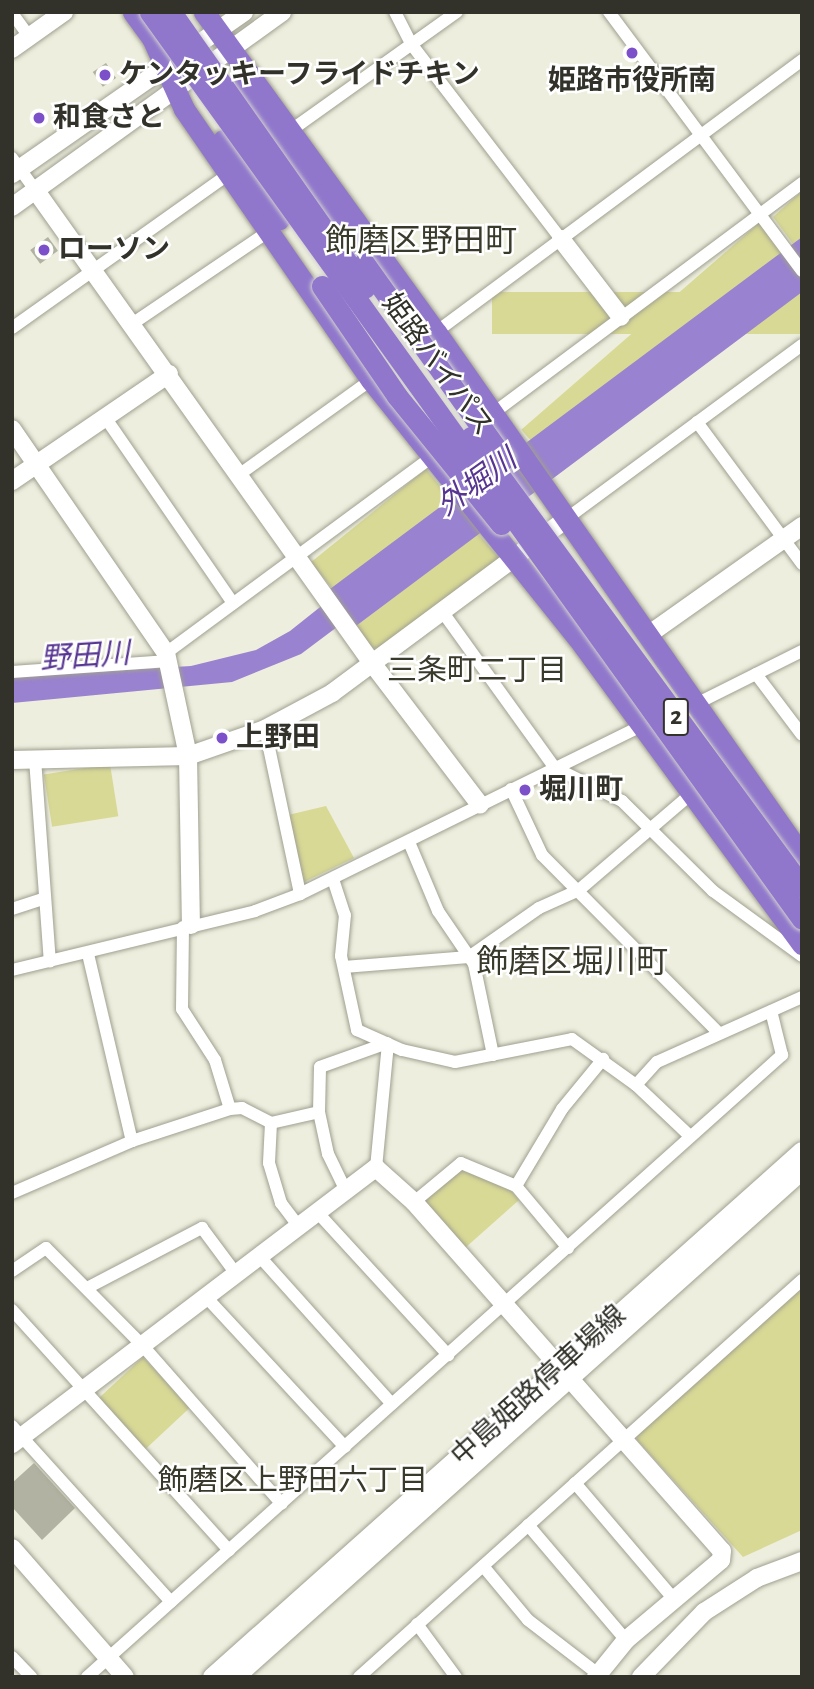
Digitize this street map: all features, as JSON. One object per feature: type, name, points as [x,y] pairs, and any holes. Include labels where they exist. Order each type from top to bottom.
[{"type":"highway","points":[[120,12],[179,90],[252,177],[397,396],[576,610]]},
{"type":"highway","points":[[133,12],[164,68]]},
{"type":"highway","name":"姫路バイパス","points":[[150,12],[576,610],[802,919]]},
{"type":"highway","name":"姫路バイパス","points":[[171,12],[551,546],[802,887]]},
{"type":"highway","points":[[190,12],[224,40],[259,117],[488,435],[543,517],[551,546]]},
{"type":"highway","points":[[204,12],[436,332],[802,856]]},
{"type":"highway","points":[[179,90],[184,109],[271,230],[371,380],[508,552],[641,726],[802,944]]},
{"type":"street","points":[[12,49],[64,12]]},
{"type":"street","points":[[12,207],[179,90],[224,40],[244,12]]},
{"type":"street","points":[[282,12],[164,68],[15,167],[36,191],[169,374],[372,663],[480,805]]},
{"type":"street","points":[[395,12],[412,45],[621,317]]},
{"type":"street","points":[[290,131],[457,12]]},
{"type":"street","points":[[610,12],[802,271]]},
{"type":"street","points":[[12,13],[29,36]]},
{"type":"street","points":[[436,332],[802,60]]},
{"type":"street","points":[[12,328],[230,173]]},
{"type":"street","points":[[12,673],[167,657],[233,603],[435,463],[492,415],[802,183]]},
{"type":"street","points":[[132,324],[271,230]]},
{"type":"street","points":[[12,760],[188,756],[265,729],[332,693],[442,611],[508,552],[566,519],[802,345]]},
{"type":"street","points":[[12,481],[169,374]]},
{"type":"street","points":[[240,474],[371,380]]},
{"type":"street","points":[[105,417],[233,603]]},
{"type":"street","points":[[697,422],[802,564]]},
{"type":"street","points":[[12,429],[167,657],[177,694],[188,756],[187,926],[182,1009],[215,1060],[230,1109]]},
{"type":"street","points":[[648,635],[802,526]]},
{"type":"street","points":[[442,611],[555,768],[622,801],[713,891],[802,956]]},
{"type":"street","points":[[694,705],[802,651]]},
{"type":"street","points":[[756,674],[801,732]]},
{"type":"street","points":[[12,970],[88,954],[300,894],[641,726]]},
{"type":"street","points":[[265,729],[300,894]]},
{"type":"street","points":[[34,760],[50,961]]},
{"type":"street","points":[[511,789],[533,842],[718,1032]]},
{"type":"street","points":[[344,967],[469,957],[538,908],[579,890],[691,794]]},
{"type":"street","points":[[409,842],[438,911],[469,957],[480,980],[493,1055]]},
{"type":"street","points":[[333,878],[345,915],[344,967],[357,1030],[436,1060],[493,1055],[564,1038],[603,1059],[636,1085],[690,1136]]},
{"type":"street","points":[[12,909],[43,899]]},
{"type":"street","points":[[88,954],[132,1141]]},
{"type":"street","points":[[636,1085],[657,1062],[718,1032],[802,997]]},
{"type":"street","points":[[87,1677],[782,1055],[771,1011]]},
{"type":"street","points":[[346,1191],[328,1154],[319,1112],[320,1066],[388,1043]]},
{"type":"street","points":[[171,1602],[16,1436],[85,1391],[376,1168],[388,1043]]},
{"type":"street","points":[[516,1186],[533,1166],[562,1110],[603,1059]]},
{"type":"street","points":[[12,1193],[132,1141],[230,1109],[242,1108],[271,1123],[319,1112]]},
{"type":"street","points":[[271,1123],[269,1163],[281,1203],[299,1227]]},
{"type":"street","name":"中島姫路停車場線","points":[[236,1677],[802,1151]]},
{"type":"street","points":[[414,1202],[461,1163],[516,1186],[568,1248]]},
{"type":"street","points":[[376,1168],[414,1202],[722,1551],[721,1560],[626,1640],[597,1675],[528,1620],[482,1566]]},
{"type":"street","name":"中島姫路停車場線","points":[[212,1677],[802,1171]]},
{"type":"street","points":[[318,1213],[448,1355]]},
{"type":"street","points":[[87,1288],[202,1228],[237,1275]]},
{"type":"street","points":[[12,1271],[46,1248],[143,1346],[282,1504]]},
{"type":"street","points":[[261,1258],[392,1404]]},
{"type":"street","points":[[367,1674],[417,1624],[802,1280]]},
{"type":"street","points":[[206,1298],[345,1447]]},
{"type":"street","points":[[12,1310],[229,1550]]},
{"type":"street","points":[[575,1483],[673,1598]]},
{"type":"street","points":[[528,1525],[626,1640]]},
{"type":"street","points":[[12,1548],[125,1677]]},
{"type":"street","points":[[641,1677],[704,1612],[757,1578],[802,1561]]},
{"type":"street","points":[[417,1624],[456,1677]]},
{"type":"street","points":[[12,1657],[31,1677]]},
{"type":"green space","points":[[802,191],[802,237],[793,244],[773,217]]},
{"type":"green space","points":[[759,223],[783,251],[546,458],[521,430]]},
{"type":"green space","points":[[492,292],[802,292],[802,334],[492,334]]},
{"type":"green space","points":[[426,469],[451,500],[336,593],[311,562]]},
{"type":"green space","points":[[478,534],[500,559],[381,649],[369,647],[356,626]]},
{"type":"green space","points":[[110,764],[118,816],[52,827],[44,774]]},
{"type":"green space","points":[[326,806],[354,858],[304,882],[288,815]]},
{"type":"green space","points":[[461,1170],[506,1185],[519,1200],[465,1248],[425,1201]]},
{"type":"green space","points":[[802,1288],[802,1530],[743,1557],[637,1440],[638,1433]]},
{"type":"green space","points":[[143,1357],[190,1407],[145,1450],[98,1399]]},
{"type":"water","name":"外堀川","points":[[802,237],[802,292],[356,626],[349,618],[301,654],[232,682],[12,703],[12,677],[191,666],[256,650],[290,631],[334,596],[330,589]]},
{"type":"building","name":"ケンタッキーフライドチキン","points":[[106,63],[116,78],[103,87],[93,72]]},
{"type":"building","name":"ローソン","points":[[48,237],[58,251],[40,264],[30,250]]},
{"type":"building","points":[[34,1463],[75,1508],[42,1540],[12,1507],[12,1483]]},
{"type":"place","name":"姫路市役所南","points":[[632,53]]},
{"type":"place","name":"ケンタッキーフライドチキン","points":[[105,75]]},
{"type":"place","name":"和食さと","points":[[39,118]]},
{"type":"place","name":"ローソン","points":[[44,250]]},
{"type":"place","name":"上野田","points":[[222,738]]},
{"type":"place","name":"堀川町","points":[[525,790]]},
{"type":"district","name":"飾磨区野田町","points":[[421,241]]},
{"type":"district","name":"三条町二丁目","points":[[477,671]]},
{"type":"district","name":"飾磨区堀川町","points":[[572,962]]},
{"type":"district","name":"飾磨区上野田六丁目","points":[[293,1481]]},
{"type":"water label","name":"野田川","points":[[85,657]]}]
